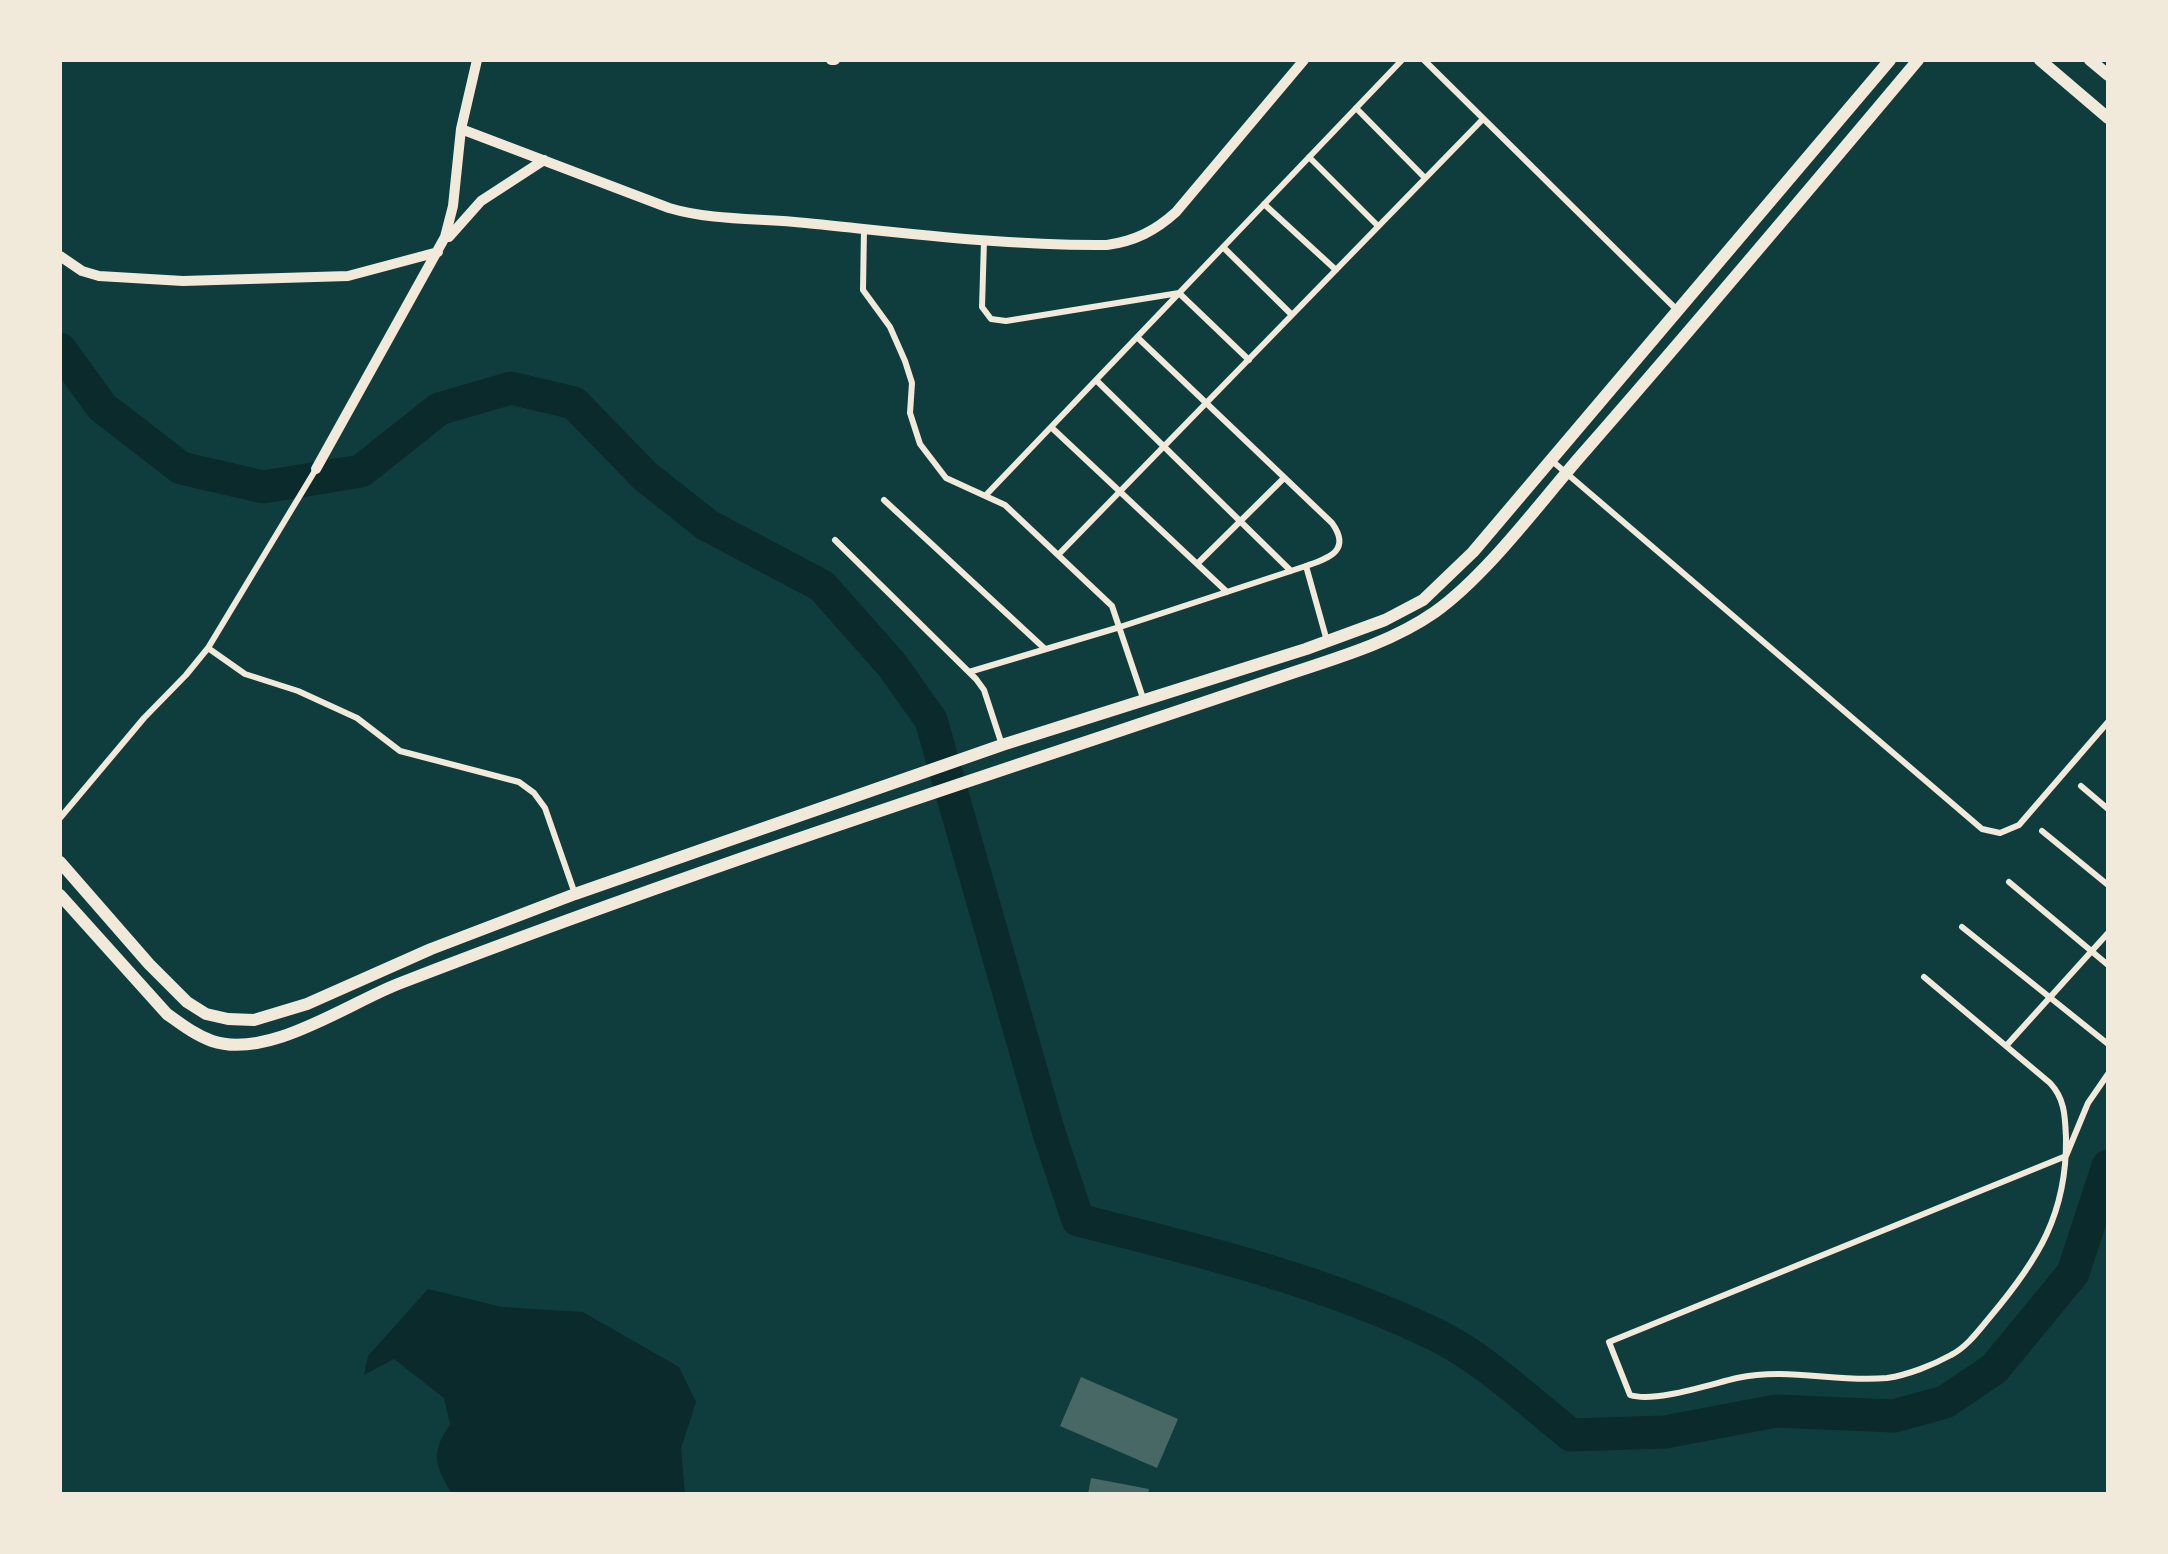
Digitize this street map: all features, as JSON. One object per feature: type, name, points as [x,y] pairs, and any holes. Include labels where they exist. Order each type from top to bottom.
[{"type":"main road","points":[[60,862],[170,986],[187,1002],[206,1014],[228,1019],[254,1020],[307,1004],[431,950],[575,894],[1002,745],[1328,642],[1395,616],[1428,596],[1473,552],[1890,60]]},
{"type":"main road","points":[[60,895],[167,1014],[211,1041],[231,1045],[251,1044],[297,1030],[376,992],[576,916],[931,793],[1311,667],[1403,632],[1438,610],[1464,587],[1566,472],[1918,60]]},
{"type":"main road","points":[[2040,60],[2108,118]]},
{"type":"main road","points":[[2090,60],[2108,75]]},
{"type":"street","points":[[60,818],[144,718],[208,648],[304,491],[438,252],[450,220],[461,129],[477,60]]},
{"type":"street","points":[[461,129],[683,212],[984,241],[1107,245],[1124,243],[1153,232],[1189,200],[1304,60]]},
{"type":"street","points":[[986,495],[1402,60]]},
{"type":"street","points":[[1424,60],[1678,311]]},
{"type":"street","points":[[1356,108],[1425,178]]},
{"type":"street","points":[[1058,555],[1484,119]]},
{"type":"street","points":[[1309,157],[1378,226]]},
{"type":"street","points":[[60,256],[82,271],[99,276],[183,281],[348,276],[438,252],[471,210],[491,193],[544,160]]},
{"type":"street","points":[[1264,204],[1336,270]]},
{"type":"street","points":[[864,229],[863,290],[890,327],[907,367],[912,383],[910,413],[920,444],[946,478],[1005,505],[1112,606],[1144,701]]},
{"type":"street","points":[[984,241],[982,307],[991,318],[998,321],[1179,293]]},
{"type":"street","points":[[1223,247],[1292,315]]},
{"type":"street","points":[[1179,293],[1248,360]]},
{"type":"street","points":[[969,672],[1120,627],[1306,566],[1335,553],[1340,538],[1332,523],[1137,337]]},
{"type":"street","points":[[1096,380],[1291,571]]},
{"type":"street","points":[[1051,427],[1227,592]]},
{"type":"street","points":[[1550,459],[1982,829],[2000,833],[2019,825],[2108,722]]},
{"type":"street","points":[[1197,564],[1284,478]]},
{"type":"street","points":[[884,500],[1045,649]]},
{"type":"street","points":[[835,540],[969,672],[984,690],[1002,745]]},
{"type":"street","points":[[1306,566],[1328,642]]},
{"type":"street","points":[[208,648],[245,674],[298,691],[357,718],[400,751],[509,779],[528,787],[545,808],[575,894]]},
{"type":"street","points":[[2081,786],[2108,809]]},
{"type":"street","points":[[2042,831],[2108,885]]},
{"type":"street","points":[[2009,882],[2108,965]]},
{"type":"street","points":[[1962,927],[2108,1044]]},
{"type":"street","points":[[2006,1046],[2108,933]]},
{"type":"street","points":[[1924,977],[2050,1083],[2060,1096],[2065,1112],[2066,1156],[2061,1198],[2047,1236],[2002,1302],[1965,1346],[1954,1354],[1888,1378],[1776,1373],[1651,1396],[1637,1397],[1627,1390],[1609,1342],[2066,1156],[2088,1103],[2108,1074]]},
{"type":"water","points":[[428,1289],[502,1307],[583,1312],[679,1367],[696,1402],[681,1448],[685,1494],[452,1494],[437,1459],[439,1444],[450,1424],[444,1398],[394,1359],[364,1375],[368,1356]]},
{"type":"building","points":[[1081,1377],[1178,1419],[1157,1468],[1060,1426]]},
{"type":"building","points":[[1091,1478],[1149,1489],[1148,1494],[1088,1494]]},
{"type":"waterway","points":[[60,349],[102,407],[181,468],[263,487],[361,471],[439,409],[511,388],[574,403],[645,476],[707,525],[822,586],[892,665],[931,720],[1049,1133],[1078,1220],[1258,1268],[1347,1297],[1390,1314],[1432,1333],[1469,1354],[1571,1435],[1665,1432],[1776,1411],[1894,1416],[1945,1402],[1994,1369],[2073,1273],[2108,1166]]}]
